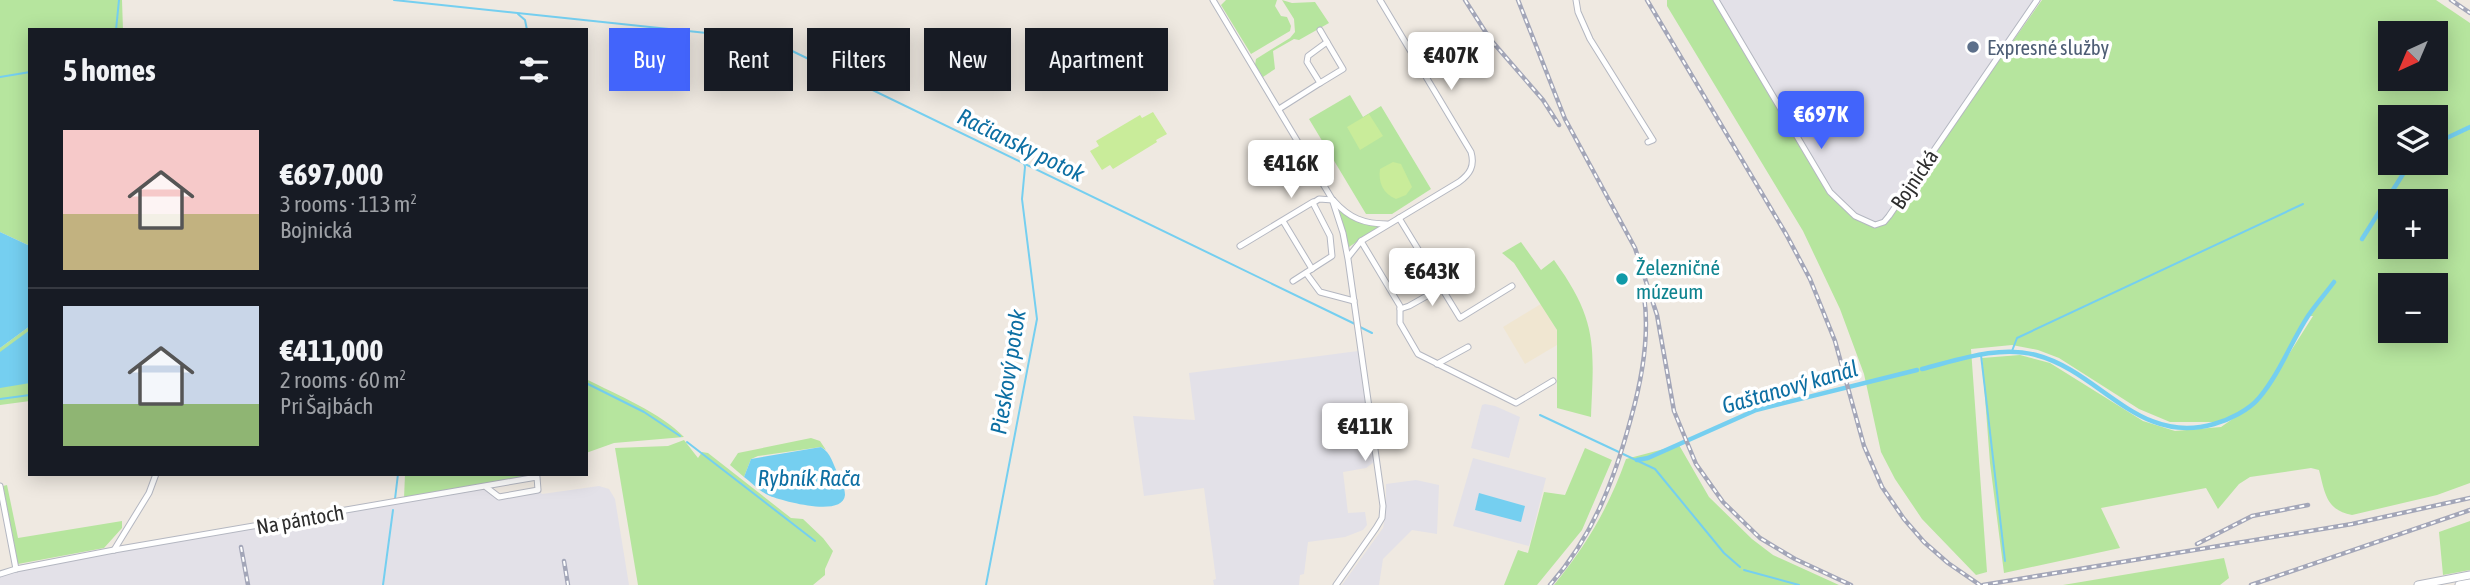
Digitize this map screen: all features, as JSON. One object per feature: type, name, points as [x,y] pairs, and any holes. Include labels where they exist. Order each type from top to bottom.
[{"type":"main road","points":[[2418,585],[2470,575]]},
{"type":"main road","points":[[2459,585],[2470,583]]},
{"type":"street","points":[[1213,0],[1333,199],[1343,211],[1356,219],[1369,223],[1389,223]]},
{"type":"street","points":[[1348,259],[1360,241],[1459,182],[1471,169],[1473,160],[1471,152],[1380,0]]},
{"type":"street","points":[[1576,0],[1578,12],[1590,39],[1653,140],[1648,142]]},
{"type":"street","name":"Bojnická","points":[[1716,0],[1830,192],[1855,216],[1875,225],[1884,222],[1889,216],[2037,0]]},
{"type":"street","points":[[1279,109],[1343,69],[1320,30]]},
{"type":"street","points":[[1320,83],[1307,62],[1308,56],[1327,42]]},
{"type":"street","points":[[1240,246],[1313,202],[1333,199]]},
{"type":"street","points":[[1333,199],[1348,259],[1383,511],[1376,528],[1336,585]]},
{"type":"street","points":[[1293,281],[1332,255],[1330,236],[1313,207],[1313,202]]},
{"type":"street","points":[[1399,218],[1460,318],[1511,286]]},
{"type":"street","points":[[1283,221],[1312,269]]},
{"type":"street","points":[[1360,241],[1400,309],[1399,323],[1418,354],[1524,407]]},
{"type":"street","points":[[1306,273],[1320,292],[1354,301]]},
{"type":"street","points":[[1400,309],[1441,288]]},
{"type":"street","points":[[1437,364],[1468,347]]},
{"type":"street","points":[[1516,403],[1553,381]]},
{"type":"street","points":[[114,550],[149,493],[155,476]]},
{"type":"street","name":"Na pántoch","points":[[0,574],[114,550],[537,477],[538,490],[499,497],[486,487]]},
{"type":"street","points":[[0,486],[16,569]]},
{"type":"shaded area","points":[[1716,0],[2035,0],[1886,220],[1870,225],[1836,200]]},
{"type":"shaded area","points":[[1541,304],[1557,330],[1557,345],[1525,364],[1503,327]]},
{"type":"shaded area","points":[[1358,351],[1374,462],[1366,468],[1343,472],[1348,513],[1365,512],[1367,525],[1363,530],[1345,537],[1308,542],[1304,574],[1300,575],[1299,585],[1214,585],[1213,580],[1216,579],[1204,488],[1144,496],[1133,416],[1195,420],[1189,373]]},
{"type":"shaded area","points":[[1482,405],[1520,417],[1509,458],[1471,448]]},
{"type":"shaded area","points":[[1473,458],[1546,478],[1529,546],[1453,526]]},
{"type":"shaded area","points":[[1416,480],[1439,485],[1437,534],[1412,530],[1383,559],[1379,585],[1342,585],[1383,528],[1386,484]]},
{"type":"shaded area","points":[[599,486],[609,489],[615,499],[629,585],[0,585],[0,574],[16,569],[486,487],[499,497],[538,490],[542,494]]},
{"type":"green space","points":[[0,0],[122,0],[123,28],[28,28],[28,245],[0,232]]},
{"type":"green space","points":[[1226,0],[1277,0],[1275,6],[1281,16],[1287,17],[1290,31],[1251,54],[1221,5]]},
{"type":"green space","points":[[1282,0],[1292,3],[1315,2],[1329,23],[1273,51],[1275,69],[1263,77],[1255,65],[1256,59],[1295,32],[1294,19]]},
{"type":"green space","points":[[1667,0],[1716,0],[1835,200],[1870,225],[1886,220],[2042,0],[2436,0],[2470,23],[2470,483],[2437,495],[2352,515],[2343,513],[2332,505],[2325,493],[2319,470],[2311,468],[2250,477],[2239,484],[2218,509],[2206,488],[2101,508],[2120,548],[2004,573],[1990,463],[1982,358],[2020,355],[2050,363],[2143,421],[2175,431],[2221,427],[2260,400],[2313,316],[2308,316],[2284,361],[2258,400],[2226,422],[2170,422],[2139,409],[2059,358],[2038,350],[2012,345],[1971,349],[1987,572],[1976,575],[1922,519],[1895,479],[1881,452],[1864,374],[1840,309],[1803,231],[1667,6]]},
{"type":"green space","points":[[1350,95],[1363,117],[1381,106],[1431,189],[1392,214],[1366,214],[1309,119]]},
{"type":"green space","points":[[1153,112],[1167,134],[1113,169],[1110,165],[1102,170],[1090,151],[1099,146],[1096,141],[1140,115],[1142,118]]},
{"type":"green space","points":[[1369,114],[1383,136],[1360,150],[1347,127]]},
{"type":"green space","points":[[1393,162],[1401,164],[1412,187],[1406,195],[1396,199],[1385,191],[1380,178],[1380,169]]},
{"type":"green space","points":[[1338,209],[1355,221],[1380,226],[1349,247]]},
{"type":"green space","points":[[1521,242],[1541,270],[1554,260],[1579,300],[1586,317],[1593,371],[1591,417],[1557,408],[1557,330],[1514,263],[1502,253]]},
{"type":"green space","points":[[28,327],[28,401],[0,405],[0,348]]},
{"type":"green space","points":[[588,380],[651,412],[684,437],[614,443],[588,452]]},
{"type":"green space","points":[[811,438],[820,441],[826,450],[821,447],[758,456],[751,459],[744,477],[730,465],[738,453]]},
{"type":"green space","points":[[684,440],[698,458],[702,452],[708,453],[791,518],[803,519],[823,538],[833,551],[825,575],[813,585],[638,585],[615,448],[668,446]]},
{"type":"green space","points":[[1679,445],[1709,497],[1752,539],[1773,555],[1839,585],[1554,585],[1596,525],[1626,459]]},
{"type":"green space","points":[[1585,448],[1612,460],[1582,530],[1537,585],[1504,585],[1518,550],[1528,553],[1544,492],[1565,495]]},
{"type":"green space","points":[[405,476],[528,476],[404,499]]},
{"type":"green space","points":[[7,485],[18,538],[122,521],[122,528],[104,548],[18,564],[3,486]]},
{"type":"green space","points":[[2470,521],[2470,570],[2443,575],[2439,532]]},
{"type":"green space","points":[[2224,558],[2229,578],[2220,585],[2063,585]]},
{"type":"water","points":[[0,232],[28,245],[28,327],[0,348]]},
{"type":"water","points":[[28,331],[28,383],[0,388],[0,352]]},
{"type":"water","name":"Rybník Rača","points":[[821,447],[831,459],[844,490],[842,502],[834,506],[799,504],[770,496],[744,477],[751,459]]},
{"type":"water","points":[[1479,493],[1525,506],[1521,522],[1475,510]]},
{"type":"waterway","points":[[116,28],[119,0]]},
{"type":"waterway","name":"Račiansky potok","points":[[394,0],[754,38],[786,48],[1355,324]]},
{"type":"waterway","name":"Na pántoch","points":[[518,14],[525,20],[527,28]]},
{"type":"waterway","points":[[0,77],[28,72]]},
{"type":"waterway","name":"Gaštanový kanál","points":[[2448,137],[2470,127]]},
{"type":"waterway","name":"Pieskový potok","points":[[986,585],[1037,319],[1022,199],[1024,162]]},
{"type":"waterway","name":"Gaštanový kanál","points":[[2362,239],[2402,175]]},
{"type":"waterway","points":[[2012,351],[2017,338],[2303,204]]},
{"type":"waterway","name":"Gaštanový kanál","points":[[1922,369],[1993,353],[2022,352],[2059,364],[2141,416],[2163,425],[2187,428],[2214,424],[2238,414],[2259,398],[2308,316],[2334,282]]},
{"type":"waterway","name":"Račiansky potok","points":[[1360,327],[1372,333]]},
{"type":"waterway","points":[[1981,355],[2005,561]]},
{"type":"waterway","name":"Gaštanový kanál","points":[[1637,460],[1648,458],[1756,410],[1917,370]]},
{"type":"waterway","points":[[588,384],[644,412],[680,436]]},
{"type":"waterway","points":[[0,399],[28,395]]},
{"type":"waterway","name":"Račiansky potok","points":[[1540,415],[1655,469],[1724,553],[1740,567]]},
{"type":"waterway","points":[[687,442],[815,541]]},
{"type":"waterway","name":"Na pántoch","points":[[395,499],[398,476]]},
{"type":"waterway","name":"Na pántoch","points":[[383,585],[393,510]]},
{"type":"waterway","name":"Račiansky potok","points":[[1744,570],[1799,585]]},
{"type":"railway","points":[[1465,0],[1490,39],[1543,100],[1559,125]]},
{"type":"railway","points":[[1518,0],[1565,119],[1635,248],[1657,315],[1674,411],[1696,464],[1723,502],[1760,538],[1795,559],[1851,585]]},
{"type":"railway","points":[[1647,0],[1810,279],[1835,341],[1864,446],[1882,487],[1924,542],[1980,585]]},
{"type":"railway","points":[[2451,0],[2470,13]]},
{"type":"railway","points":[[1550,585],[1590,527],[1617,464],[1642,373],[1646,327],[1644,296]]},
{"type":"railway","points":[[1983,585],[2352,524],[2470,498]]},
{"type":"railway","points":[[2197,544],[2252,516],[2308,505]]},
{"type":"railway","points":[[2251,585],[2470,510]]},
{"type":"railway","points":[[241,547],[248,585]]},
{"type":"railway","points":[[564,561],[568,585]]},
{"type":"place","name":"Expresné služby","points":[[1973,47]]},
{"type":"place","name":"Železničné múzeum","points":[[1622,279]]}]
